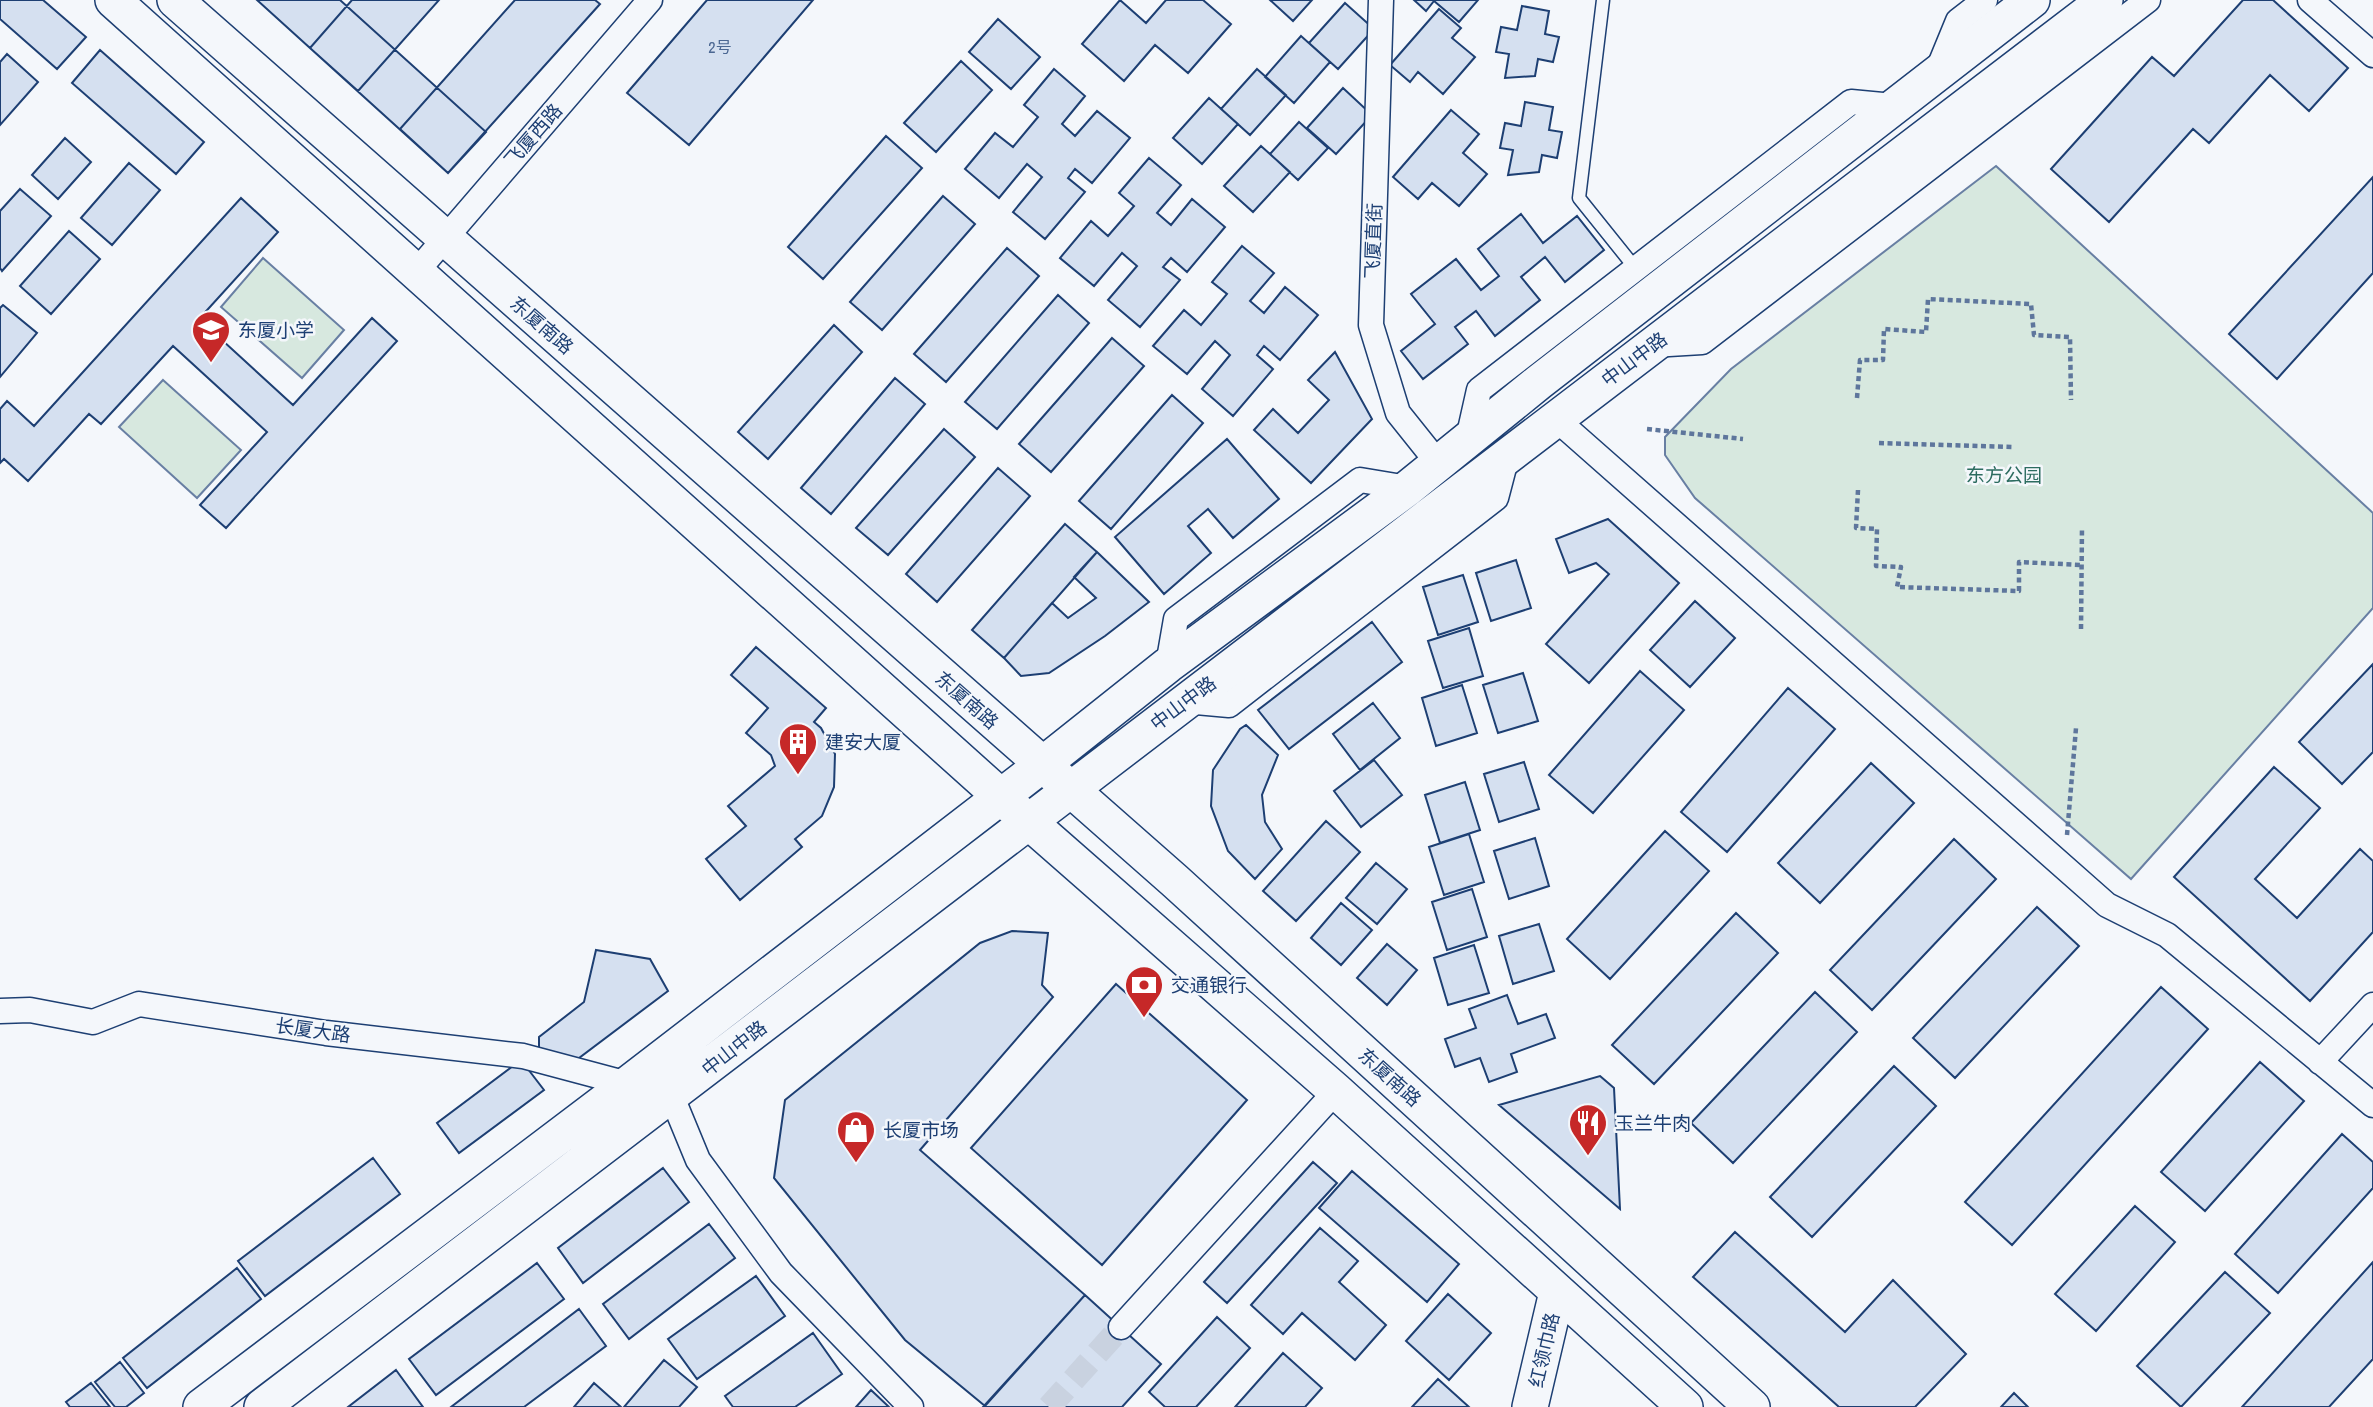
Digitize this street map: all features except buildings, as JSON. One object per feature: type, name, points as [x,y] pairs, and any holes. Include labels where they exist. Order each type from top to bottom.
[{"type":"main road","points":[[113,0],[1028,821],[1336,1091],[1685,1407]]},
{"type":"main road","name":"东厦南路","points":[[175,0],[1175,881],[1752,1407]]},
{"type":"main road","name":"中山中路","points":[[201,1407],[628,1084],[1168,666],[1408,488],[1893,106],[2032,0]]},
{"type":"main road","name":"中山中路","points":[[262,1407],[2105,0]]},
{"type":"main road","name":"红领巾路","points":[[1530,1407],[1557,1292]]},
{"type":"street","name":"飞厦西路","points":[[417,271],[650,0]]},
{"type":"street","name":"飞厦直街","points":[[1381,0],[1371,325],[1398,413],[1438,463]]},
{"type":"street","points":[[1937,72],[1958,20],[1985,0]]},
{"type":"street","points":[[1652,345],[1702,342],[2148,0]]},
{"type":"street","points":[[2310,0],[2373,55]]},
{"type":"street","points":[[1970,136],[1994,85]]},
{"type":"street","points":[[1468,439],[1479,390],[1851,102],[1893,106]]},
{"type":"street","points":[[1556,419],[2106,905],[2167,935],[2373,1105]]},
{"type":"street","name":"长厦大路","points":[[0,1011],[30,1010],[93,1022],[139,1004],[326,1032],[523,1056],[628,1084]]},
{"type":"street","points":[[2320,1062],[2373,1005]]},
{"type":"street","points":[[1121,1327],[1336,1091]]},
{"type":"street","points":[[671,1097],[698,1160],[781,1272],[911,1407]]},
{"type":"lane","points":[[1603,0],[1579,198],[1636,269]]},
{"type":"path","points":[[1857,398],[1860,360],[1883,360],[1884,329],[1926,332],[1928,299],[2031,304],[2034,335],[2070,337],[2071,400]]},
{"type":"path","points":[[1647,429],[1743,439]]},
{"type":"path","points":[[1879,443],[2014,447]]},
{"type":"path","points":[[1858,490],[1856,528],[1877,529],[1876,566],[1901,567],[1897,587],[2019,591],[2019,562],[2082,565]]},
{"type":"path","points":[[2081,629],[2082,527]]},
{"type":"path","points":[[2064,867],[2076,728]]},
{"type":"green space","name":"东方公园","points":[[1996,166],[2373,513],[2373,608],[2131,879],[1695,498],[1665,455],[1665,437],[1731,369]]},
{"type":"green space","points":[[263,258],[344,330],[302,378],[221,307]]},
{"type":"green space","points":[[163,380],[241,450],[197,498],[119,427]]},
{"type":"tunnel","points":[[1049,1407],[1121,1327]]},
{"type":"place","name":"东厦小学","points":[[211,364]]},
{"type":"place","name":"建安大厦","points":[[798,776]]},
{"type":"place","name":"交通银行","points":[[1144,1019]]},
{"type":"place","name":"玉兰牛肉","points":[[1588,1157]]},
{"type":"place","name":"长厦市场","points":[[856,1164]]}]
